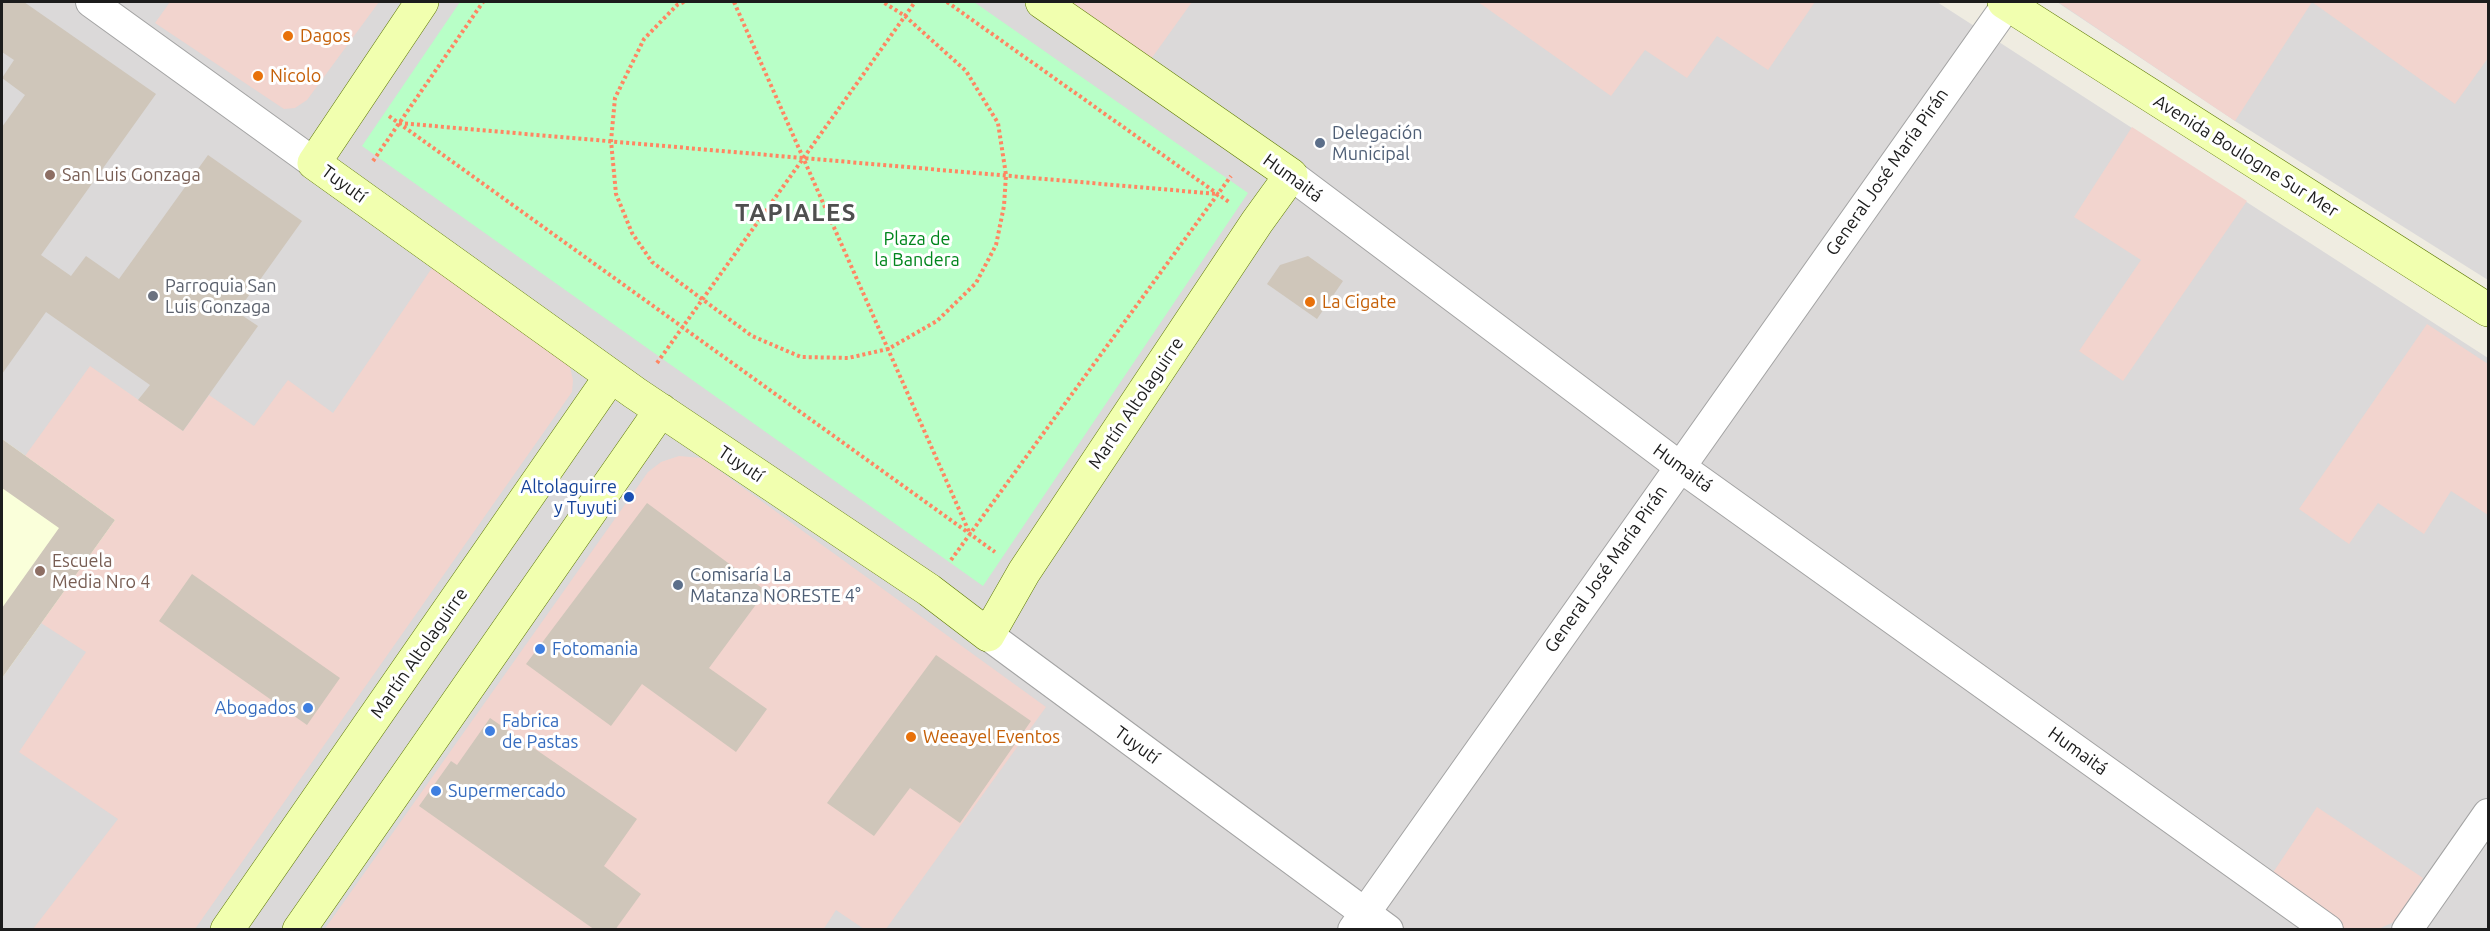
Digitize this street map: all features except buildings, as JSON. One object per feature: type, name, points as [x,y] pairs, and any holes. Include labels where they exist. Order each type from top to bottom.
[{"type":"street","name":"Tuyutí","points":[[91,2],[636,393],[929,590],[1358,921],[1389,930]]},
{"type":"street","points":[[314,163],[422,2]]},
{"type":"street","name":"Humaitá","points":[[1042,2],[1291,176],[1679,466],[2328,930]]},
{"type":"street","name":"Avenida Boulogne Sur Mer","points":[[2006,2],[2488,310]]},
{"type":"street","name":"General José María Pirán","points":[[1358,921],[2006,2]]},
{"type":"street","name":"Martín Altolaguirre","points":[[988,635],[1024,572],[1257,222],[1291,176]]},
{"type":"street","points":[[299,930],[636,393]]},
{"type":"street","name":"Martín Altolaguirre","points":[[227,930],[636,393]]},
{"type":"street","points":[[2407,930],[2488,814]]},
{"type":"path","points":[[352,190],[483,2]]},
{"type":"path","points":[[684,2],[678,5],[644,39],[615,98],[611,141],[616,194],[632,233],[652,262],[752,336],[801,357],[848,358],[888,349],[937,321],[975,283],[996,245],[1004,206],[1006,176],[998,123],[966,71],[905,16],[883,2]]},
{"type":"path","points":[[734,2],[970,534]]},
{"type":"path","points":[[636,393],[915,2]]},
{"type":"path","points":[[947,2],[1257,222]]},
{"type":"path","points":[[360,95],[1024,572]]},
{"type":"path","points":[[399,123],[1218,194]]},
{"type":"path","points":[[929,590],[1252,148]]},
{"type":"shaded area","points":[[2,2],[1937,2],[2488,358],[2488,929],[2,930]]},
{"type":"shaded area","points":[[170,2],[379,2],[307,100],[295,108],[284,109],[155,23]]},
{"type":"shaded area","points":[[1058,2],[1192,2],[1146,66]]},
{"type":"shaded area","points":[[1478,2],[1815,2],[1768,70],[1717,36],[1687,78],[1645,50],[1611,96]]},
{"type":"shaded area","points":[[2057,2],[2488,2],[2488,280],[2235,121]]},
{"type":"shaded area","points":[[2058,2],[2312,2],[2235,121]]},
{"type":"shaded area","points":[[2312,2],[2488,2],[2488,58],[2455,104]]},
{"type":"shaded area","points":[[2132,127],[2247,201],[2123,381],[2079,351],[2141,260],[2074,217]]},
{"type":"shaded area","points":[[432,268],[562,356],[570,367],[573,380],[572,392],[195,929],[33,929],[118,819],[19,752],[86,652],[41,623],[25,456],[90,366],[183,431],[209,395],[254,426],[288,380],[333,413]]},
{"type":"shaded area","points":[[2427,324],[2488,364],[2488,515],[2451,491],[2424,534],[2378,503],[2349,544],[2299,509]]},
{"type":"shaded area","name":"Escuela Media Nro 4","points":[[2,439],[115,520],[2,678]]},
{"type":"shaded area","points":[[679,456],[702,458],[1046,707],[886,929],[864,929],[836,910],[823,930],[324,930],[648,472],[661,462]]},
{"type":"shaded area","points":[[2317,807],[2423,878],[2394,922],[2376,930],[2335,929],[2266,883]]},
{"type":"green space","name":"Plaza de la Bandera","points":[[460,2],[974,2],[1248,193],[983,586],[362,146]]},
{"type":"place","name":"Dagos","points":[[288,36]]},
{"type":"place","name":"Nicolo","points":[[258,76]]},
{"type":"place","name":"Delegación Municipal","points":[[1320,143]]},
{"type":"place","name":"San Luis Gonzaga","points":[[50,175]]},
{"type":"place","name":"Parroquia San Luis Gonzaga","points":[[153,296]]},
{"type":"place","name":"La Cigate","points":[[1310,302]]},
{"type":"place","name":"Altolaguirre y Tuyuti","points":[[629,497]]},
{"type":"place","name":"Escuela Media Nro 4","points":[[40,571]]},
{"type":"place","name":"Comisaría La Matanza NORESTE 4°","points":[[678,585]]},
{"type":"place","name":"Fotomania","points":[[540,649]]},
{"type":"place","name":"Abogados","points":[[308,708]]},
{"type":"place","name":"Fabrica de Pastas","points":[[490,731]]},
{"type":"place","name":"Weeayel Eventos","points":[[911,737]]},
{"type":"place","name":"Supermercado","points":[[436,791]]},
{"type":"district","name":"TAPIALES","points":[[796,213]]}]
